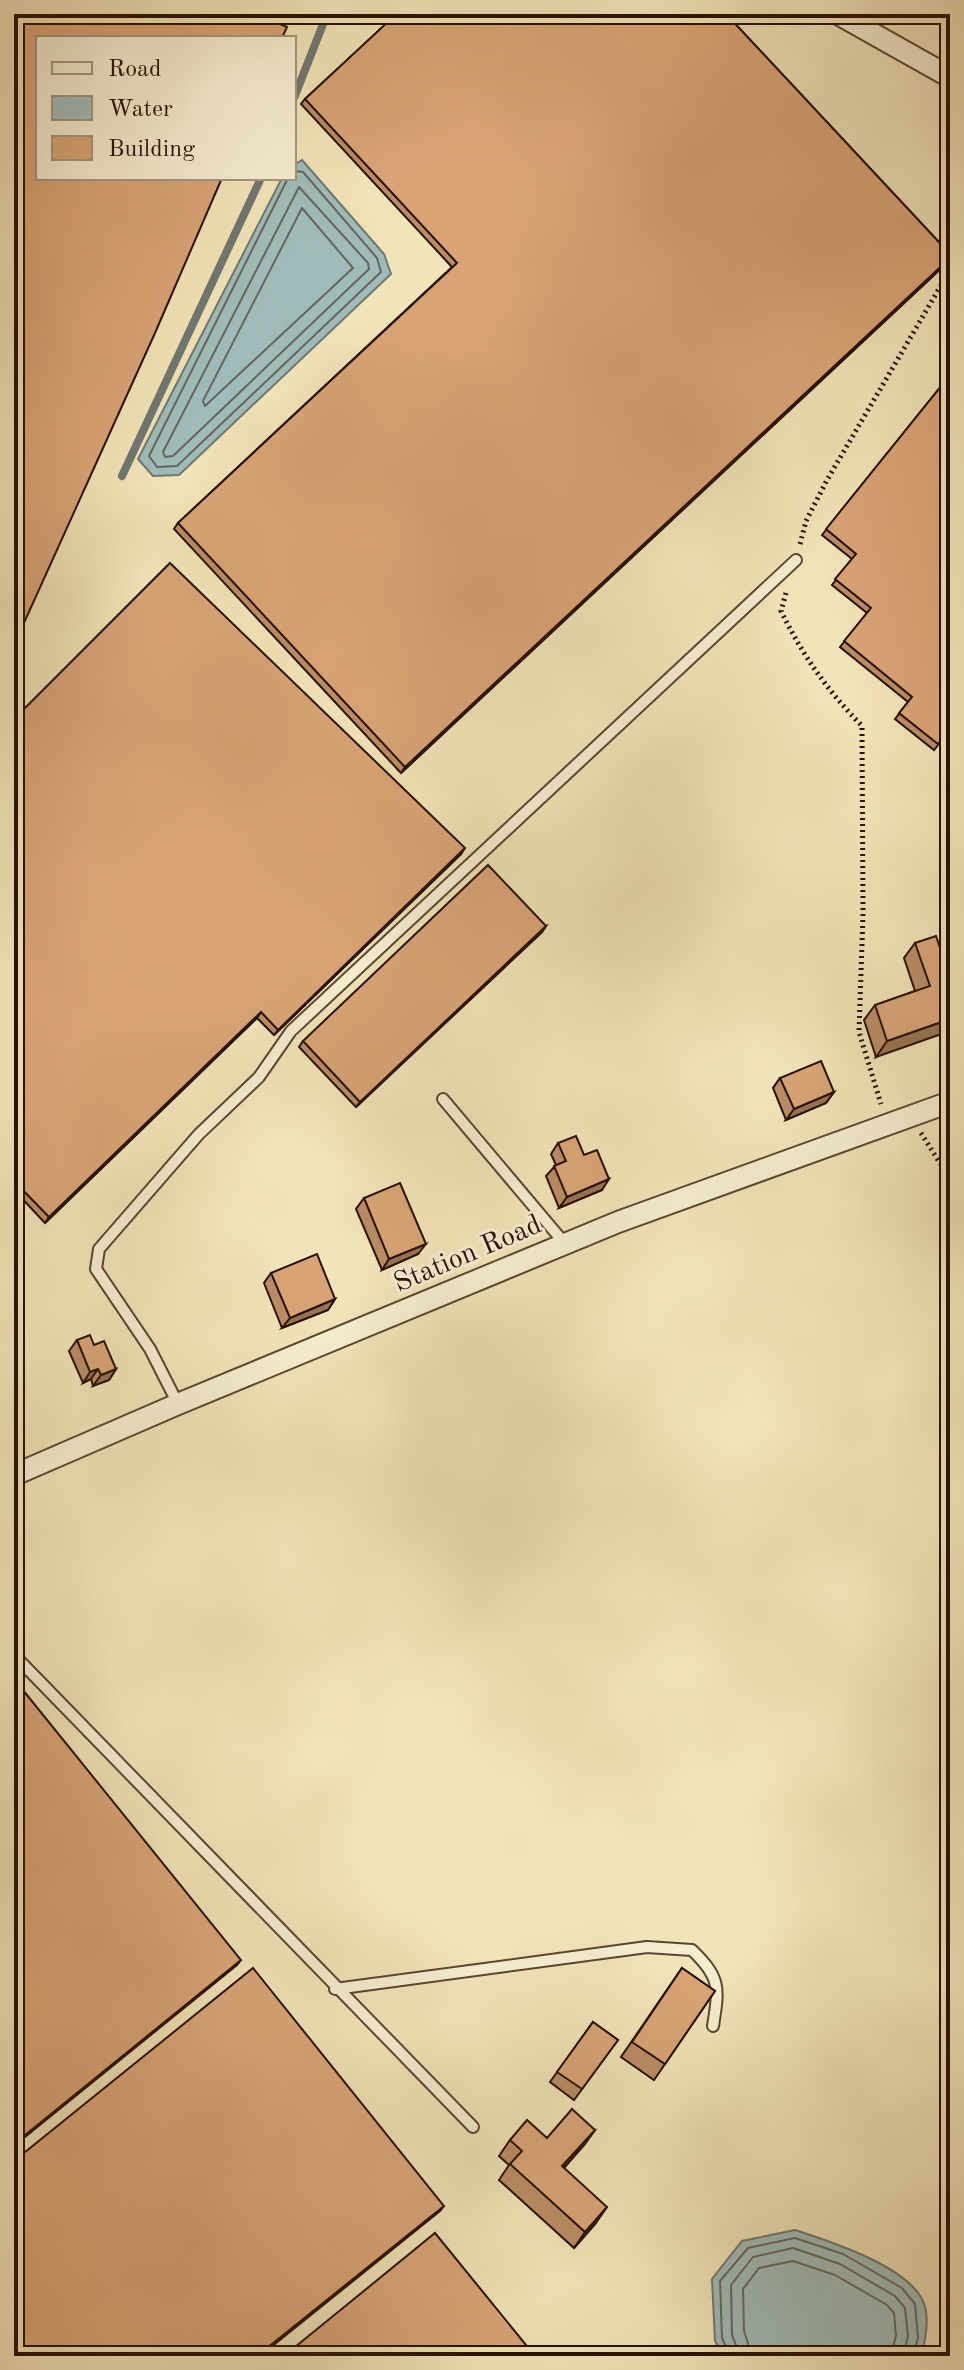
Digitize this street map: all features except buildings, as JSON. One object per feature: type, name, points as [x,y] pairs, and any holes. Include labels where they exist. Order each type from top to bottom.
[{"type":"street","points":[[838,14],[950,77]]},
{"type":"street","name":"Station Road","points":[[14,1475],[178,1404],[566,1245],[950,1102]]},
{"type":"lane","points":[[178,1404],[150,1349],[96,1269],[99,1249],[199,1134],[259,1077],[291,1031],[796,560]]},
{"type":"lane","points":[[443,1099],[566,1245]]},
{"type":"lane","points":[[14,1655],[335,1989],[473,2127]]},
{"type":"lane","points":[[335,1989],[647,1947],[692,1950],[708,1965],[719,1988],[713,2026]]},
{"type":"path","points":[[887,1124],[859,1032],[863,914],[862,726],[827,690],[803,655],[781,611],[806,521],[950,270]]},
{"type":"path","points":[[911,1117],[950,1179]]},
{"type":"water","points":[[302,160],[384,254],[391,274],[179,475],[153,476],[138,459],[281,180],[296,180],[296,164]]},
{"type":"water","points":[[795,2230],[866,2256],[914,2288],[923,2301],[927,2321],[920,2356],[724,2356],[715,2341],[712,2279],[742,2241]]},
{"type":"waterway","points":[[296,93],[327,14]]},
{"type":"waterway","points":[[122,476],[260,180]]}]
